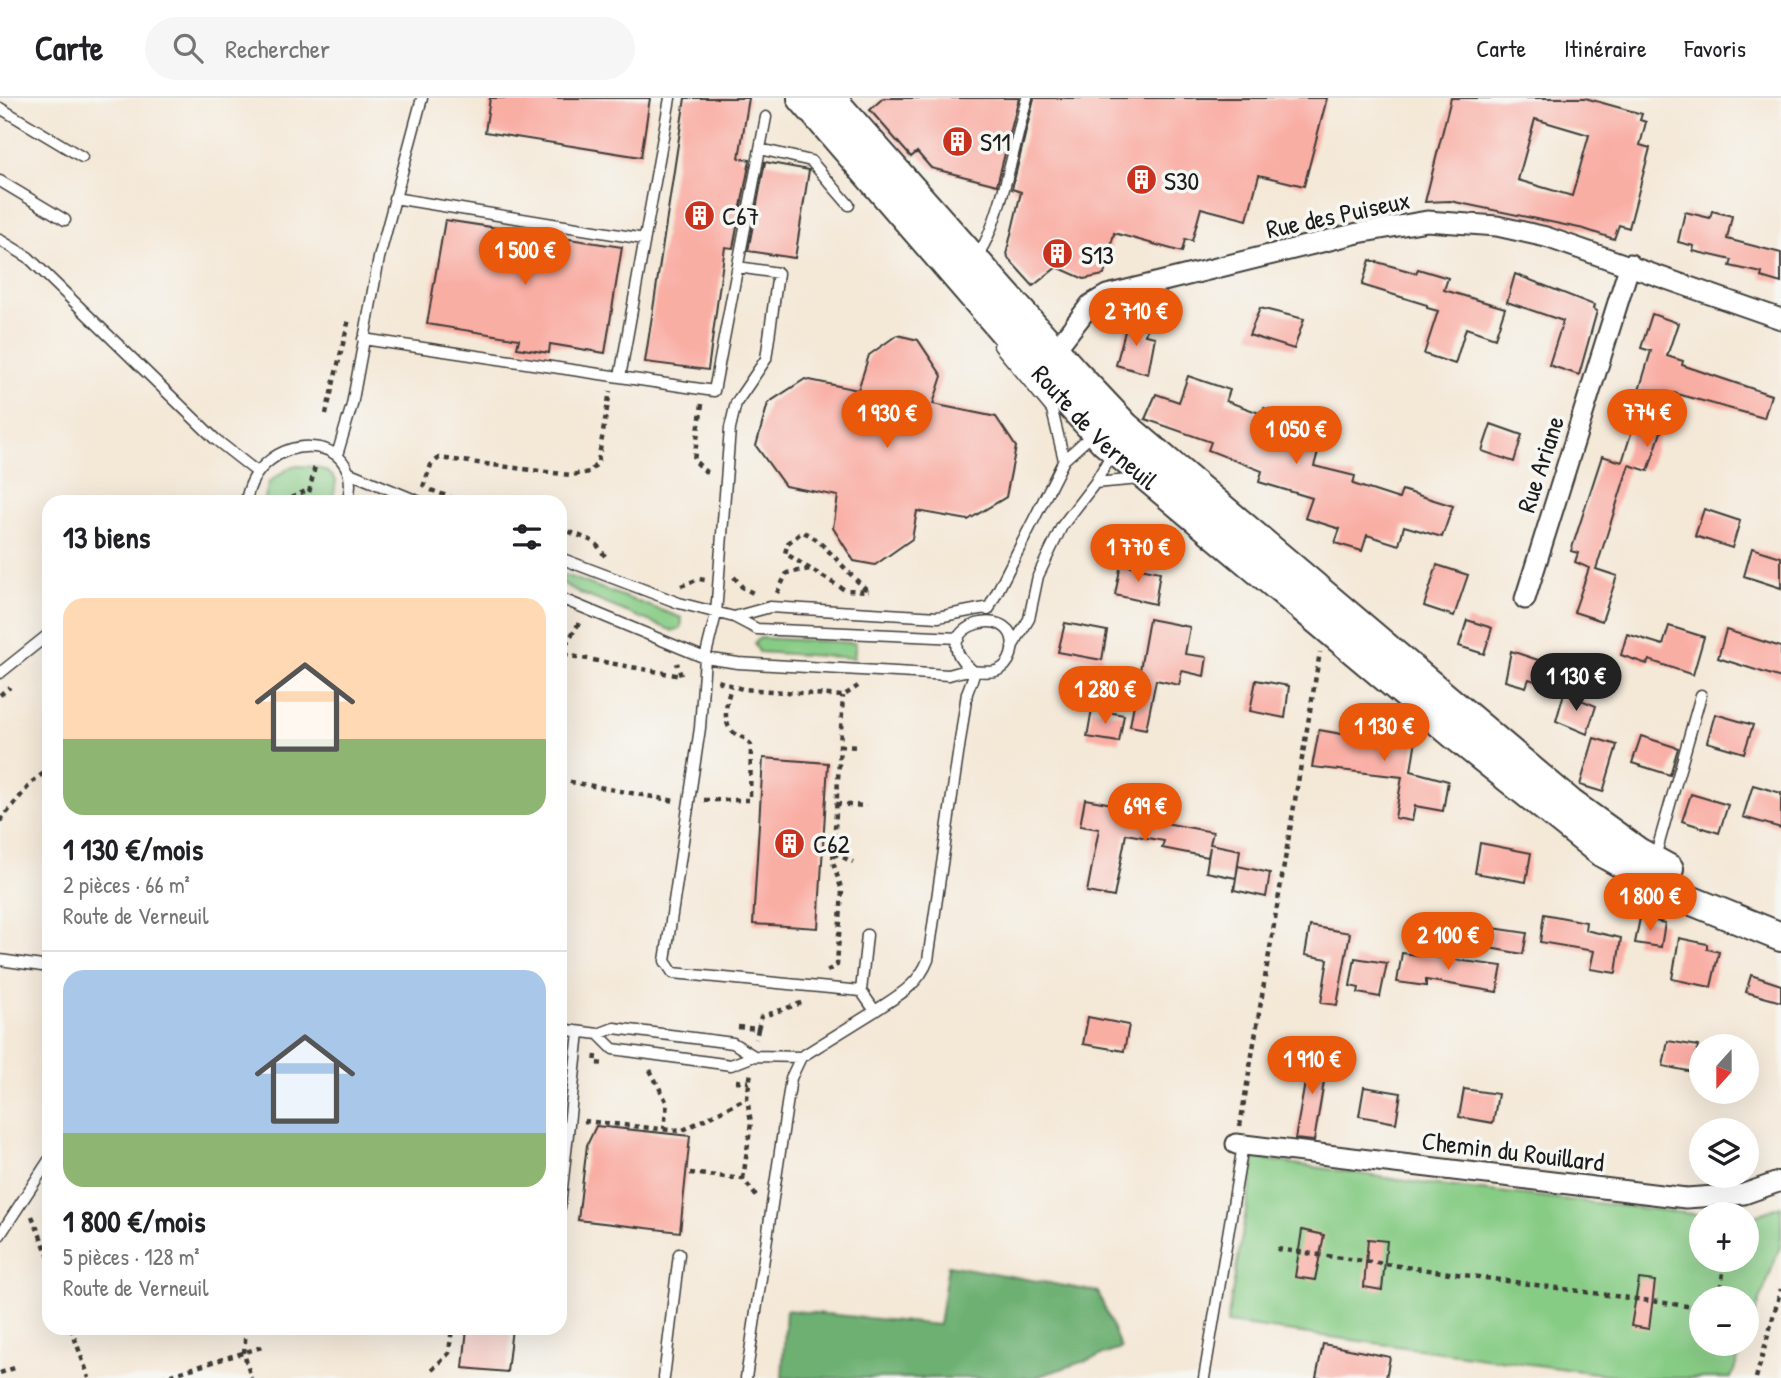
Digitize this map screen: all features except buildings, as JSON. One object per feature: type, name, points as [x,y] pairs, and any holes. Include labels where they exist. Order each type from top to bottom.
[{"type":"main road","name":"Route de Verneuil","points":[[802,98],[966,275],[1054,350],[1150,479],[1601,852],[1681,896],[1781,937]]},
{"type":"main road","name":"Route de Verneuil","points":[[831,98],[966,275],[995,335],[1570,803],[1654,860],[1697,883],[1781,916]]},
{"type":"street","name":"Rue des Puiseux","points":[[1054,350],[1090,306],[1107,295],[1393,226],[1427,221],[1497,226],[1546,237],[1630,264],[1781,319]]},
{"type":"street","name":"Rue Ariane","points":[[1525,599],[1630,264]]},
{"type":"street","points":[[995,335],[1041,349],[1054,350]]},
{"type":"street","name":"Chemin du Rouillard","points":[[1240,1144],[1686,1198],[1744,1194],[1781,1181]]},
{"type":"lane","points":[[337,455],[352,405],[363,339],[394,198],[422,98]]},
{"type":"lane","points":[[620,377],[670,98]]},
{"type":"lane","points":[[966,275],[984,246],[994,217],[1027,98]]},
{"type":"lane","points":[[0,108],[82,157]]},
{"type":"lane","points":[[363,339],[713,391],[765,117]]},
{"type":"lane","points":[[760,149],[811,161],[849,205]]},
{"type":"lane","points":[[0,181],[65,220]]},
{"type":"lane","points":[[394,198],[643,239]]},
{"type":"lane","points":[[0,240],[28,257],[215,439],[257,472]]},
{"type":"lane","points":[[738,267],[778,273],[766,359],[736,403],[730,428],[716,614],[705,659],[701,728],[665,961],[673,973],[862,992]]},
{"type":"lane","points":[[995,335],[1052,410],[1064,460]]},
{"type":"lane","points":[[983,620],[1064,460],[1116,433]]},
{"type":"lane","points":[[567,601],[660,637],[705,659],[949,675],[998,671],[1008,661],[1012,647],[1029,619],[1038,576],[1062,526],[1095,484],[1116,433]]},
{"type":"lane","points":[[247,495],[257,472],[278,453],[319,449],[337,455],[351,473],[403,495]]},
{"type":"lane","points":[[348,495],[351,473]]},
{"type":"lane","points":[[1095,484],[1150,479]]},
{"type":"lane","points":[[567,561],[716,614],[734,617],[757,629],[959,638]]},
{"type":"lane","points":[[734,617],[770,607],[938,617],[990,607]]},
{"type":"lane","points":[[973,671],[960,656],[959,638],[969,625],[983,620],[1000,625],[1006,631],[1012,647]]},
{"type":"lane","points":[[0,673],[42,640]]},
{"type":"lane","points":[[598,1034],[612,1049],[731,1065],[754,1056],[800,1057],[911,988],[922,975],[928,960],[967,693],[973,671]]},
{"type":"lane","points":[[1654,860],[1701,695]]},
{"type":"lane","points":[[867,935],[862,992],[875,1011]]},
{"type":"lane","points":[[0,960],[42,966]]},
{"type":"lane","points":[[567,1030],[598,1034],[614,1028],[733,1043],[754,1056]]},
{"type":"lane","points":[[567,1139],[579,1032]]},
{"type":"lane","points":[[746,1378],[791,1078],[800,1057]]},
{"type":"lane","points":[[1204,1378],[1240,1144]]},
{"type":"lane","points":[[0,1235],[42,1171]]},
{"type":"lane","points":[[664,1378],[679,1254]]},
{"type":"path","points":[[326,414],[350,313]]},
{"type":"path","points":[[704,390],[694,460],[706,472],[726,473]]},
{"type":"path","points":[[423,487],[431,465],[439,458],[570,475],[590,472],[598,462],[610,391]]},
{"type":"path","points":[[308,495],[315,466]]},
{"type":"path","points":[[296,495],[310,488]]},
{"type":"path","points":[[567,531],[595,542],[606,558],[618,563]]},
{"type":"path","points":[[802,532],[813,534],[851,578],[869,591],[845,590],[785,553],[788,543],[802,532]]},
{"type":"path","points":[[775,597],[787,573],[810,569]]},
{"type":"path","points":[[676,587],[699,579],[743,587]]},
{"type":"path","points":[[867,604],[869,591]]},
{"type":"path","points":[[570,618],[593,627]]},
{"type":"path","points":[[567,643],[580,622]]},
{"type":"path","points":[[1240,1144],[1321,648],[1329,629]]},
{"type":"path","points":[[567,655],[681,676],[677,662],[667,657]]},
{"type":"path","points":[[731,687],[843,696],[860,685]]},
{"type":"path","points":[[758,1029],[761,1017],[808,1000],[821,975],[836,965],[842,891],[834,853],[843,696]]},
{"type":"path","points":[[722,730],[732,731]]},
{"type":"path","points":[[840,746],[860,747]]},
{"type":"path","points":[[0,821],[32,782],[42,774]]},
{"type":"path","points":[[836,804],[866,806]]},
{"type":"path","points":[[834,853],[853,862]]},
{"type":"path","points":[[650,1070],[667,1103],[664,1129]]},
{"type":"path","points":[[743,1179],[751,1123],[747,1098],[749,1082]]},
{"type":"path","points":[[569,1119],[681,1131],[747,1098]]},
{"type":"path","points":[[690,1173],[743,1179],[759,1199]]},
{"type":"path","points":[[23,1201],[42,1236]]},
{"type":"path","points":[[1277,1249],[1689,1306]]},
{"type":"path","points":[[1756,1378],[1781,1290]]},
{"type":"path","points":[[74,1335],[89,1378]]},
{"type":"path","points":[[245,1335],[244,1353],[251,1378]]},
{"type":"path","points":[[432,1370],[449,1353],[451,1335]]},
{"type":"path","points":[[160,1378],[262,1347]]},
{"type":"path","points":[[0,1373],[17,1367]]},
{"type":"green space","points":[[292,466],[317,467],[327,471],[336,480],[334,495],[266,495],[269,482]]},
{"type":"green space","points":[[567,576],[682,618],[681,629],[673,631],[567,586]]},
{"type":"green space","points":[[760,638],[856,643],[854,658],[759,652],[754,643]]},
{"type":"green space","points":[[1255,1158],[1420,1183],[1689,1214],[1689,1272],[1759,1272],[1759,1214],[1781,1206],[1781,1244],[1759,1304],[1759,1286],[1689,1286],[1689,1356],[1739,1356],[1731,1378],[1632,1378],[1227,1323]]},
{"type":"green space","points":[[948,1265],[1098,1292],[1121,1349],[1034,1378],[782,1378],[786,1310],[939,1325]]},
{"type":"place","name":"S11","points":[[957,141]]},
{"type":"place","name":"S30","points":[[1141,180]]},
{"type":"place","name":"C67","points":[[699,215]]},
{"type":"place","name":"S13","points":[[1058,254]]},
{"type":"place","name":"C62","points":[[790,843]]}]
